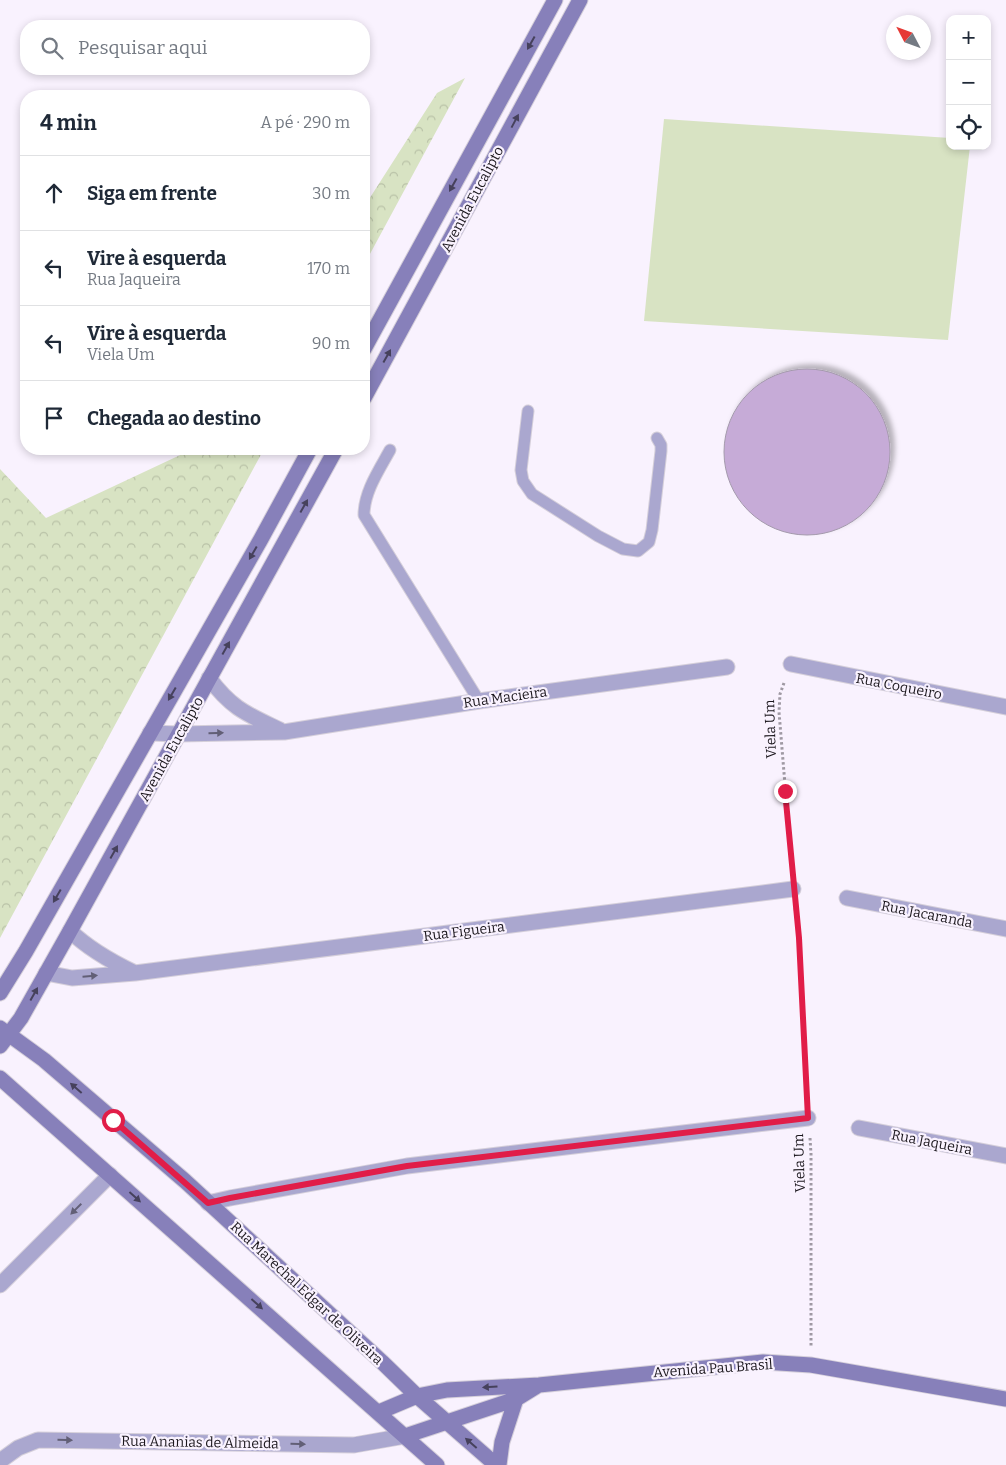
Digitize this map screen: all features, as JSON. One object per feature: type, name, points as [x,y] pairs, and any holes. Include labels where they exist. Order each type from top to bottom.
[{"type":"main road","name":"Avenida Eucalipto","points":[[370,338],[555,0]]},
{"type":"main road","name":"Avenida Eucalipto","points":[[370,387],[580,0]]},
{"type":"main road","name":"Avenida Eucalipto","points":[[0,993],[26,951],[261,539],[307,455]]},
{"type":"main road","name":"Avenida Eucalipto","points":[[3,1037],[21,1018],[333,455]]},
{"type":"main road","name":"Rua Marechal Edgar de Oliveira","points":[[3,1037],[44,1060],[208,1203],[417,1396],[497,1465]]},
{"type":"main road","points":[[0,1078],[437,1465]]},
{"type":"main road","name":"Avenida Pau Brasil","points":[[379,1412],[417,1396],[447,1390],[539,1385],[763,1362],[811,1365],[1006,1398]]},
{"type":"main road","name":"Avenida Pau Brasil","points":[[405,1436],[516,1399],[539,1385]]},
{"type":"main road","points":[[497,1465],[502,1442],[516,1399]]},
{"type":"street","name":"Rua Coqueiro","points":[[791,664],[1006,707]]},
{"type":"street","name":"Rua Macieira","points":[[150,733],[284,732],[479,701],[727,667]]},
{"type":"street","points":[[209,678],[222,695],[242,712],[284,732]]},
{"type":"street","name":"Rua Figueira","points":[[46,973],[72,978],[135,973],[793,889]]},
{"type":"street","name":"Rua Jacaranda","points":[[847,898],[1006,929]]},
{"type":"street","points":[[70,931],[82,943],[106,959],[135,973]]},
{"type":"street","points":[[208,1203],[407,1166],[808,1118]]},
{"type":"street","name":"Rua Jaqueira","points":[[859,1128],[1006,1156]]},
{"type":"street","points":[[0,1285],[110,1175]]},
{"type":"street","name":"Rua Ananias de Almeida","points":[[0,1460],[18,1448],[38,1440],[354,1445],[405,1436]]},
{"type":"lane","points":[[528,411],[521,470],[523,481],[532,494],[598,536],[623,549],[638,551],[648,542],[652,530],[661,450],[661,444],[657,438]]},
{"type":"lane","points":[[390,450],[371,487],[364,505],[364,515],[479,701]]},
{"type":"path","name":"Viela Um","points":[[791,664],[780,694],[779,712],[793,889],[799,938],[811,1154],[811,1365]]},
{"type":"green space","points":[[465,78],[370,254],[370,198],[437,93]]},
{"type":"green space","points":[[664,119],[946,138],[946,150],[970,150],[948,340],[644,321]]},
{"type":"green space","points":[[180,455],[261,455],[0,938],[0,469],[46,518]]},
{"type":"building","points":[[799,369],[815,369],[839,375],[866,393],[884,420],[890,452],[884,484],[866,511],[839,529],[815,535],[799,535],[775,529],[754,516],[743,505],[730,484],[724,460],[724,444],[730,420],[743,399],[754,388],[775,375]]},
{"type":"route","points":[[113,1120],[208,1203],[407,1166],[808,1118],[799,938],[785,791]]}]
